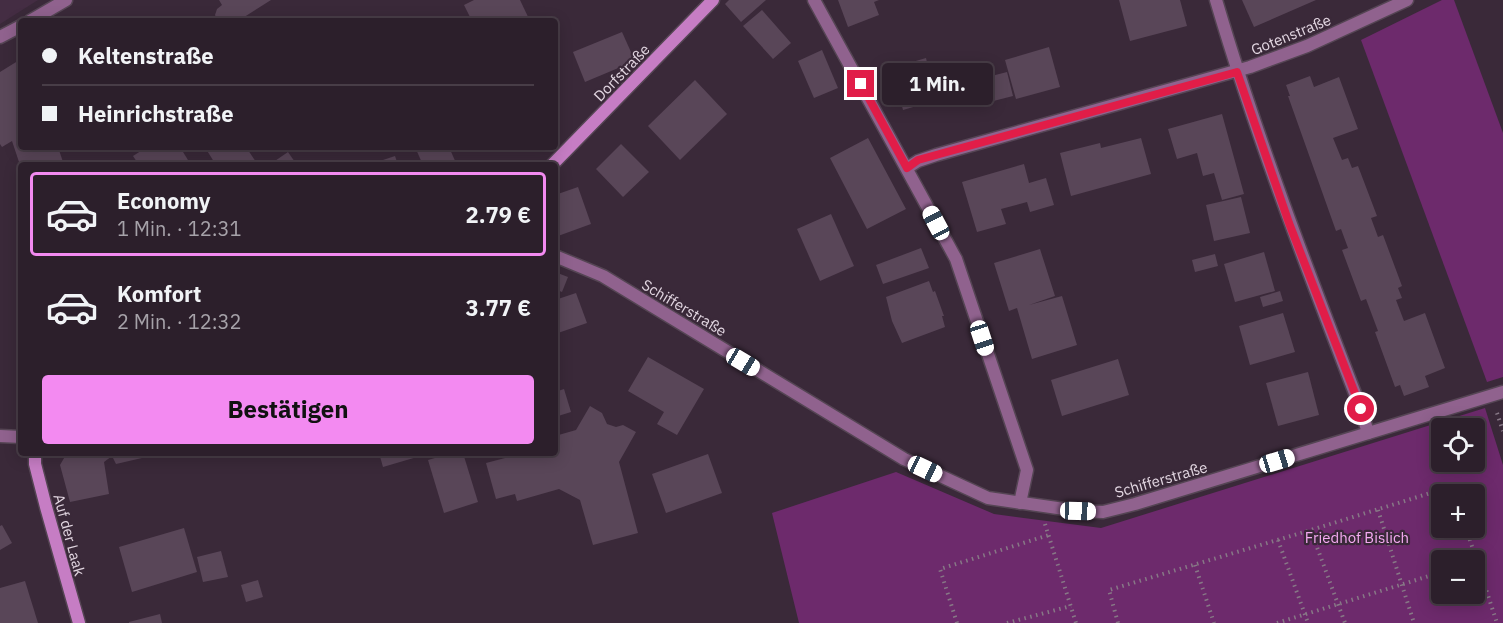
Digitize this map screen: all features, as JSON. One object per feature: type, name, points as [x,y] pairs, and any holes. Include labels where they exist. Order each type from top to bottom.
[{"type":"main road","name":"Dorfstraße","points":[[555,162],[713,0]]},
{"type":"main road","name":"Auf der Laak","points":[[34,456],[46,507],[79,623]]},
{"type":"street","points":[[35,18],[66,0]]},
{"type":"street","points":[[814,0],[956,260],[1027,470],[1020,503]]},
{"type":"street","points":[[1215,0],[1289,223],[1361,409],[1368,433]]},
{"type":"street","name":"Gotenstraße","points":[[907,168],[918,160],[1237,72],[1307,46],[1407,0]]},
{"type":"street","points":[[0,37],[18,28]]},
{"type":"street","name":"Schifferstraße","points":[[558,257],[603,276],[904,459],[988,498],[1020,503],[1103,512],[1146,501],[1503,392]]},
{"type":"street","points":[[0,436],[18,437]]},
{"type":"path","points":[[1118,623],[1108,590],[1431,493]]},
{"type":"path","points":[[1378,510],[1414,623]]},
{"type":"path","points":[[1311,530],[1345,623]]},
{"type":"path","points":[[957,623],[940,569],[1049,535],[1076,623]]},
{"type":"path","points":[[1278,540],[1308,623]]},
{"type":"path","points":[[1195,565],[1214,623]]},
{"type":"path","points":[[1277,623],[1431,575]]},
{"type":"path","points":[[1485,588],[1497,623]]},
{"type":"path","points":[[1007,623],[1071,606]]},
{"type":"shaded area","points":[[0,0],[38,0],[0,24]]},
{"type":"green space","points":[[1442,0],[1454,0],[1503,133],[1503,377],[1487,382],[1361,40]]},
{"type":"green space","name":"Friedhof Bislich","points":[[1485,408],[1503,465],[1503,623],[799,623],[772,513],[896,472],[994,514],[1101,528],[1431,425],[1431,472],[1485,472],[1485,418],[1453,418]]},
{"type":"building","points":[[219,0],[271,0],[243,18],[216,18],[217,9],[222,5]]},
{"type":"building","points":[[474,0],[520,0],[529,18],[470,18],[464,5]]},
{"type":"building","points":[[729,0],[766,0],[741,22],[725,4]]},
{"type":"building","points":[[838,0],[879,0],[874,2],[879,15],[848,27]]},
{"type":"building","points":[[1119,0],[1180,0],[1187,26],[1130,41]]},
{"type":"building","points":[[1242,0],[1316,0],[1254,27]]},
{"type":"building","points":[[762,10],[791,43],[773,59],[743,26]]},
{"type":"building","points":[[622,32],[635,61],[585,82],[573,52]]},
{"type":"building","points":[[1049,47],[1060,87],[1016,99],[1005,60]]},
{"type":"building","points":[[822,50],[838,88],[814,98],[798,61]]},
{"type":"building","points":[[926,58],[929,71],[960,62],[967,84],[935,94],[937,100],[903,110],[892,68]]},
{"type":"building","points":[[18,61],[18,150],[59,150],[63,162],[19,162],[12,141],[2,147],[0,144],[0,72]]},
{"type":"building","points":[[1007,72],[1013,96],[974,106],[968,82]]},
{"type":"building","points":[[1310,76],[1314,87],[1339,77],[1358,129],[1333,138],[1342,160],[1348,158],[1352,168],[1358,166],[1377,216],[1371,218],[1378,237],[1383,235],[1402,286],[1398,288],[1402,298],[1396,300],[1404,321],[1425,313],[1445,368],[1425,376],[1429,387],[1404,396],[1400,385],[1395,387],[1366,299],[1361,301],[1342,250],[1348,248],[1341,229],[1336,231],[1288,96],[1290,96],[1286,85]]},
{"type":"building","points":[[695,80],[727,114],[680,160],[648,126]]},
{"type":"building","points":[[1222,114],[1244,194],[1222,200],[1214,173],[1203,176],[1197,153],[1177,159],[1168,129]]},
{"type":"building","points":[[868,138],[906,209],[867,229],[830,158]]},
{"type":"building","points":[[1141,138],[1151,174],[1071,196],[1060,153],[1100,143],[1101,148]]},
{"type":"building","points":[[621,144],[649,172],[623,197],[596,169]]},
{"type":"building","points":[[142,150],[182,150],[189,162],[137,162],[133,156]]},
{"type":"building","points":[[207,150],[248,150],[256,162],[214,162]]},
{"type":"building","points":[[416,150],[450,150],[456,162],[422,162]]},
{"type":"building","points":[[288,152],[295,162],[273,162]]},
{"type":"building","points":[[395,156],[397,162],[377,162]]},
{"type":"building","points":[[1024,164],[1029,183],[1046,178],[1054,205],[1030,212],[1027,202],[1001,209],[1006,224],[977,232],[962,182]]},
{"type":"building","points":[[578,187],[591,224],[558,236],[558,194]]},
{"type":"building","points":[[1241,197],[1250,233],[1214,241],[1206,205]]},
{"type":"building","points":[[831,214],[854,266],[820,281],[797,229]]},
{"type":"building","points":[[921,248],[929,268],[883,284],[876,265]]},
{"type":"building","points":[[1040,249],[1055,296],[1029,305],[1062,296],[1077,345],[1032,359],[1017,308],[1009,311],[994,263]]},
{"type":"building","points":[[1264,252],[1275,291],[1235,302],[1224,264]]},
{"type":"building","points":[[1215,254],[1218,266],[1195,272],[1192,260]]},
{"type":"building","points":[[558,273],[568,277],[562,292],[558,290]]},
{"type":"building","points":[[929,281],[944,316],[942,316],[945,327],[902,343],[892,321],[886,297]]},
{"type":"building","points":[[1280,291],[1283,301],[1263,307],[1260,297]]},
{"type":"building","points":[[576,293],[587,323],[558,333],[558,299]]},
{"type":"building","points":[[1283,313],[1295,352],[1250,365],[1239,326]]},
{"type":"building","points":[[648,357],[704,389],[677,435],[657,424],[664,412],[628,391]]},
{"type":"building","points":[[1118,359],[1129,395],[1062,416],[1051,380]]},
{"type":"building","points":[[1308,372],[1319,415],[1278,426],[1266,383]]},
{"type":"building","points":[[564,389],[571,412],[558,416],[558,391]]},
{"type":"building","points":[[590,406],[602,413],[607,424],[616,427],[623,425],[636,432],[619,462],[638,533],[593,545],[580,500],[559,489],[517,501],[515,494],[496,499],[486,463],[505,458],[504,456],[558,456],[558,435],[576,430]]},
{"type":"building","points":[[708,454],[722,493],[666,513],[652,474]]},
{"type":"building","points":[[65,456],[112,456],[104,462],[109,494],[70,502],[60,465]]},
{"type":"building","points":[[112,456],[142,456],[142,458],[116,464]]},
{"type":"building","points":[[380,456],[417,456],[417,457],[383,467]]},
{"type":"building","points":[[442,456],[464,456],[478,502],[444,513],[428,460]]},
{"type":"building","points":[[2,525],[12,543],[0,550],[0,526]]},
{"type":"building","points":[[184,528],[197,572],[132,592],[119,547]]},
{"type":"building","points":[[221,551],[228,577],[203,582],[197,557]]},
{"type":"building","points":[[258,580],[263,597],[246,602],[241,585]]},
{"type":"building","points":[[25,581],[38,623],[0,623],[0,588]]},
{"type":"building","points":[[160,614],[162,623],[129,623],[129,622]]},
{"type":"route","points":[[861,84],[907,168],[918,160],[1237,72],[1289,223],[1361,409]]}]
